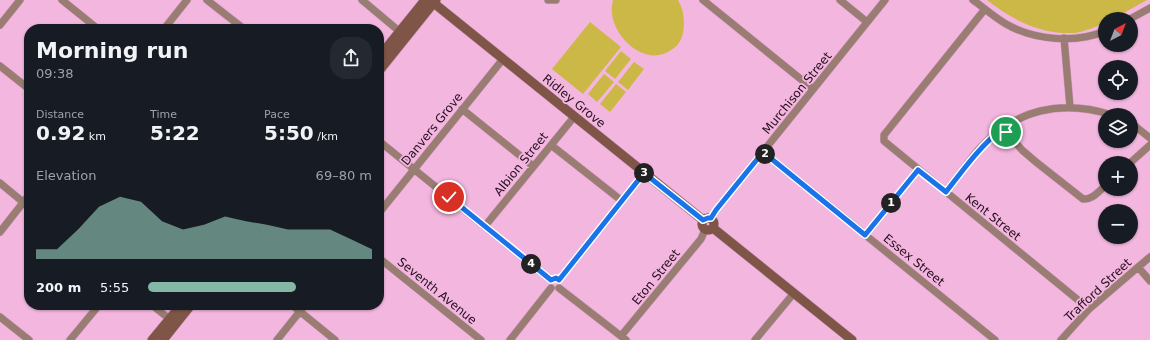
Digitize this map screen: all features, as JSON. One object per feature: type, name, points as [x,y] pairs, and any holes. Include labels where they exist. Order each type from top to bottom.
[{"type":"street","points":[[0,25],[20,0]]},
{"type":"street","points":[[62,0],[92,24]]},
{"type":"street","points":[[168,24],[187,0]]},
{"type":"street","points":[[207,0],[238,24]]},
{"type":"street","points":[[362,0],[399,31],[404,40]]},
{"type":"street","points":[[548,0],[556,0]]},
{"type":"street","points":[[703,0],[813,89]]},
{"type":"street","points":[[840,0],[868,22]]},
{"type":"street","name":"Murchison Street","points":[[707,219],[716,210],[885,0]]},
{"type":"street","points":[[973,0],[1006,24],[1038,36],[1064,38],[1088,36],[1098,33]]},
{"type":"street","points":[[384,50],[399,31],[431,1]]},
{"type":"street","points":[[384,65],[404,40],[431,1]]},
{"type":"street","name":"Ridley Grove","points":[[431,1],[644,173],[707,219]]},
{"type":"street","points":[[1138,15],[1150,8]]},
{"type":"street","name":"Kent Street","points":[[985,9],[884,135],[884,141],[1089,309]]},
{"type":"street","points":[[1064,38],[1070,107]]},
{"type":"street","name":"Danvers Grove","points":[[384,207],[503,59]]},
{"type":"street","points":[[0,66],[24,85]]},
{"type":"street","points":[[946,192],[979,149],[1003,128],[1022,117],[1038,111],[1054,108],[1086,108],[1098,111]]},
{"type":"street","points":[[462,109],[533,166]]},
{"type":"street","name":"Albion Street","points":[[485,226],[574,116]]},
{"type":"street","points":[[1003,128],[1022,150],[1083,199],[1088,200],[1098,192]]},
{"type":"street","points":[[1138,129],[1150,138]]},
{"type":"street","points":[[384,145],[551,280]]},
{"type":"street","points":[[551,145],[622,201]]},
{"type":"street","points":[[1138,156],[1150,145]]},
{"type":"street","name":"Essex Street","points":[[763,152],[995,340]]},
{"type":"street","points":[[865,235],[918,170]]},
{"type":"street","points":[[559,288],[559,280],[644,173]]},
{"type":"street","points":[[0,183],[24,202]]},
{"type":"street","points":[[0,232],[24,206]]},
{"type":"street","points":[[707,219],[702,224],[794,293],[852,340]]},
{"type":"street","name":"Eton Street","points":[[623,338],[709,229]]},
{"type":"street","name":"Trafford Street","points":[[1061,340],[1089,309],[1150,256]]},
{"type":"street","name":"Seventh Avenue","points":[[384,262],[481,340]]},
{"type":"street","points":[[1138,267],[1150,281]]},
{"type":"street","points":[[551,280],[556,278],[559,280]]},
{"type":"street","points":[[510,340],[551,288],[551,280]]},
{"type":"street","points":[[551,288],[559,288],[623,338]]},
{"type":"street","points":[[755,340],[794,293]]},
{"type":"street","points":[[70,340],[95,310]]},
{"type":"street","points":[[159,310],[173,321]]},
{"type":"street","points":[[163,340],[178,310]]},
{"type":"street","points":[[152,340],[185,310]]},
{"type":"street","points":[[277,340],[300,311],[335,340]]},
{"type":"street","points":[[0,317],[29,340]]},
{"type":"shaded area","points":[[613,0],[678,0],[682,8],[684,20],[683,33],[679,43],[676,47],[660,55],[649,55],[638,51],[628,44],[614,23],[612,12]]},
{"type":"shaded area","points":[[987,0],[1147,0],[1126,12],[1098,12],[1098,26],[1075,33],[1042,30],[1004,12]]},
{"type":"shaded area","points":[[590,22],[621,47],[583,94],[552,69]]},
{"type":"shaded area","points":[[621,51],[631,59],[615,79],[605,71]]},
{"type":"shaded area","points":[[634,62],[644,69],[628,90],[618,82]]},
{"type":"shaded area","points":[[604,74],[614,82],[597,102],[588,94]]},
{"type":"shaded area","points":[[616,84],[626,92],[610,112],[600,104]]},
{"type":"route","points":[[449,197],[551,280],[556,278],[559,280],[644,173],[703,220],[705,218],[711,218],[763,152],[865,235],[918,170],[946,192],[979,149],[1003,128],[1006,132]]}]
